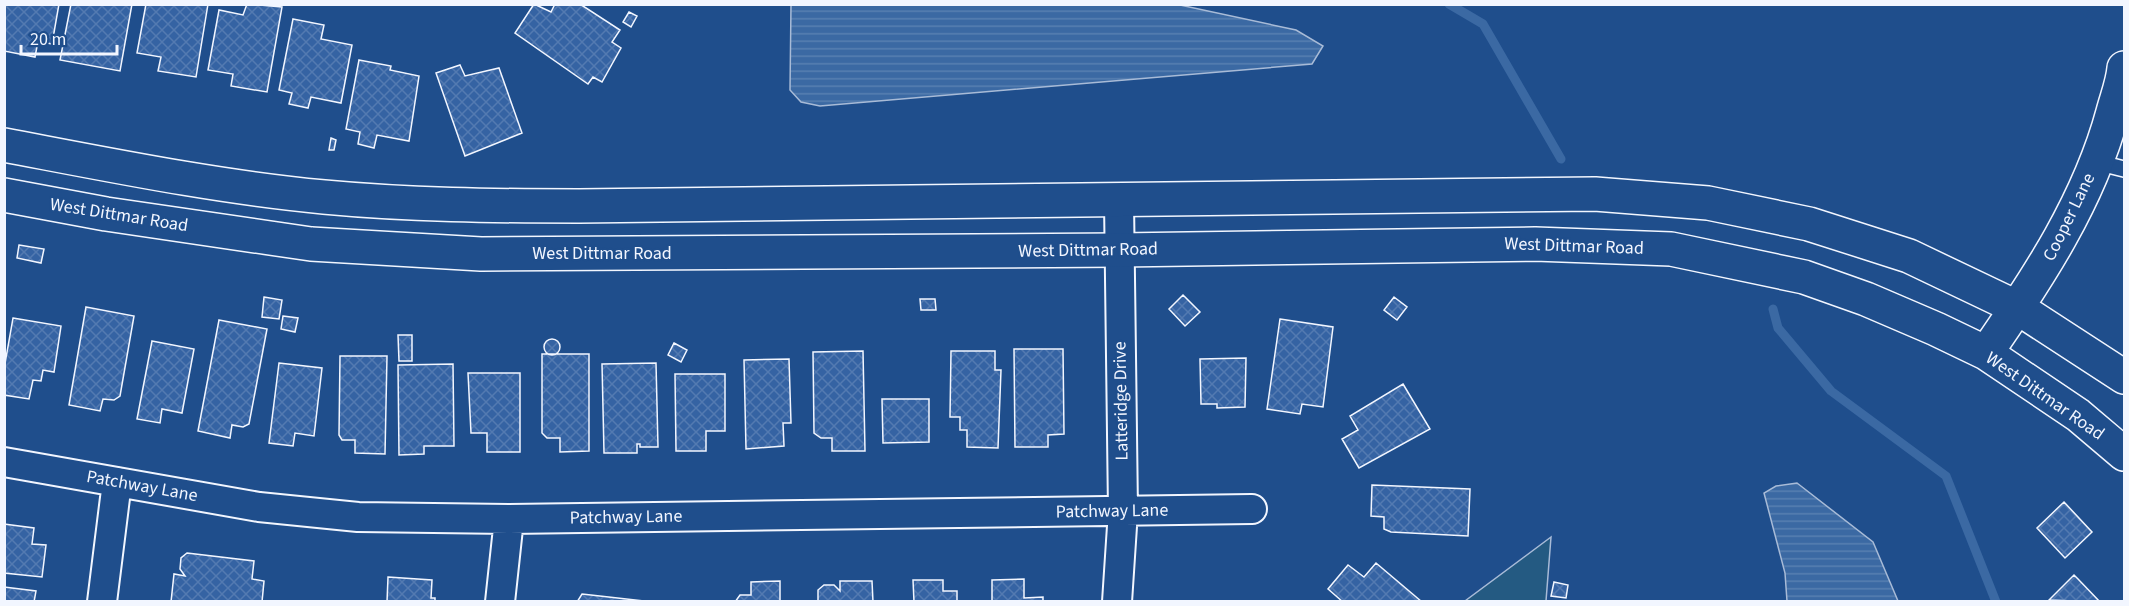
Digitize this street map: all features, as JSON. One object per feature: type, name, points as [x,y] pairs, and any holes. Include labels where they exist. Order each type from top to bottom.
[{"type":"street","name":"Cooper Lane","points":[[1986,353],[2018,308],[2073,216],[2110,165],[2106,136],[2124,68]]},
{"type":"street","points":[[4,145],[241,187],[323,197],[428,204],[591,206],[1595,195],[1707,203],[1809,224],[1909,256],[2018,308],[2124,377]]},
{"type":"street","name":"West Dittmar Road","points":[[4,195],[311,244],[481,254],[1120,250],[1535,244],[1595,244],[1671,249],[1804,277],[1866,298],[1986,353],[2078,415],[2124,454]]},
{"type":"street","name":"Latteridge Drive","points":[[1117,602],[1123,511],[1119,201]]},
{"type":"street","name":"Patchway Lane","points":[[4,462],[310,513],[509,519],[1252,509]]},
{"type":"street","points":[[102,602],[117,482]]},
{"type":"street","points":[[500,602],[509,519]]},
{"type":"shaded area","points":[[791,5],[1180,5],[1296,30],[1323,46],[1312,64],[820,106],[801,102],[790,90]]},
{"type":"shaded area","points":[[1797,483],[1873,542],[1898,601],[1787,601],[1785,573],[1764,493],[1776,486]]},
{"type":"shaded area","points":[[1551,537],[1546,601],[1465,601]]},
{"type":"building","points":[[4,4],[59,4],[52,44],[38,41],[35,57],[4,51]]},
{"type":"building","points":[[71,4],[132,4],[120,71],[60,60]]},
{"type":"building","points":[[146,4],[208,4],[196,77],[158,71],[161,57],[137,53]]},
{"type":"building","points":[[247,4],[282,7],[267,92],[231,86],[233,74],[208,70],[219,10],[243,15]]},
{"type":"building","points":[[534,4],[551,12],[555,4],[580,4],[620,30],[612,42],[621,48],[602,82],[593,77],[588,84],[515,33]]},
{"type":"building","points":[[629,12],[637,16],[631,27],[623,22]]},
{"type":"building","points":[[293,19],[324,25],[321,39],[352,45],[341,103],[311,97],[308,108],[289,104],[292,93],[279,90]]},
{"type":"building","points":[[359,60],[391,66],[390,70],[419,76],[409,141],[377,135],[374,148],[358,144],[360,132],[346,129]]},
{"type":"building","points":[[460,65],[465,76],[499,68],[522,133],[465,156],[436,73]]},
{"type":"building","points":[[331,138],[336,140],[334,150],[329,150]]},
{"type":"building","points":[[19,245],[44,249],[41,263],[17,258]]},
{"type":"building","points":[[1183,295],[1200,312],[1185,326],[1169,309]]},
{"type":"building","points":[[264,297],[282,300],[279,319],[262,317]]},
{"type":"building","points":[[1394,297],[1407,307],[1397,320],[1384,310]]},
{"type":"building","points":[[920,299],[935,299],[936,310],[921,310]]},
{"type":"building","points":[[86,307],[134,316],[120,396],[114,400],[103,399],[100,411],[69,405]]},
{"type":"building","points":[[283,316],[298,318],[295,332],[281,329]]},
{"type":"building","points":[[13,318],[61,326],[54,372],[43,370],[41,381],[33,380],[29,399],[4,395],[4,369]]},
{"type":"building","points":[[1280,319],[1333,327],[1323,407],[1302,404],[1300,414],[1267,409]]},
{"type":"building","points":[[219,320],[267,329],[249,424],[243,427],[232,425],[230,438],[198,431]]},
{"type":"building","points":[[398,335],[412,335],[412,361],[399,361]]},
{"type":"building","points":[[549,339],[555,339],[560,347],[558,353],[549,355],[544,350],[544,344]]},
{"type":"building","points":[[152,341],[194,349],[182,413],[162,409],[160,423],[137,419]]},
{"type":"building","points":[[674,343],[687,350],[681,362],[668,355]]},
{"type":"building","points":[[1014,349],[1063,349],[1064,434],[1048,435],[1048,447],[1015,447]]},
{"type":"building","points":[[863,351],[865,451],[832,451],[832,438],[821,438],[814,433],[813,352]]},
{"type":"building","points":[[951,351],[995,351],[995,370],[1001,370],[998,448],[967,447],[967,430],[960,430],[960,417],[950,417]]},
{"type":"building","points":[[542,354],[589,354],[589,451],[560,452],[560,438],[547,438],[542,433]]},
{"type":"building","points":[[340,356],[387,356],[385,454],[355,453],[355,440],[342,440],[339,435]]},
{"type":"building","points":[[1246,358],[1245,407],[1217,408],[1217,404],[1201,404],[1200,359]]},
{"type":"building","points":[[789,359],[791,423],[783,423],[784,446],[746,449],[744,360]]},
{"type":"building","points":[[279,363],[322,368],[314,436],[295,433],[293,446],[269,443]]},
{"type":"building","points":[[656,363],[658,447],[640,447],[640,444],[637,444],[637,453],[604,453],[602,364]]},
{"type":"building","points":[[453,364],[454,446],[424,446],[424,454],[399,455],[398,365]]},
{"type":"building","points":[[468,373],[520,373],[520,452],[487,452],[487,433],[471,433]]},
{"type":"building","points":[[675,374],[725,374],[725,431],[706,431],[706,451],[676,451]]},
{"type":"building","points":[[1403,384],[1430,429],[1359,468],[1342,439],[1358,430],[1350,416]]},
{"type":"building","points":[[882,399],[929,399],[929,442],[883,443]]},
{"type":"building","points":[[1372,485],[1470,489],[1468,536],[1391,532],[1384,529],[1384,517],[1371,516]]},
{"type":"building","points":[[2064,502],[2092,532],[2065,558],[2037,528]]},
{"type":"building","points":[[4,524],[34,528],[32,544],[46,545],[42,577],[4,573]]},
{"type":"building","points":[[187,553],[254,561],[252,579],[264,581],[262,602],[171,602],[174,574],[185,576],[180,569],[181,558]]},
{"type":"building","points":[[1376,563],[1422,602],[1343,602],[1328,589],[1348,565],[1364,577]]},
{"type":"building","points":[[2074,575],[2078,579],[2100,602],[2049,600]]},
{"type":"building","points":[[388,577],[432,580],[431,598],[435,598],[435,602],[387,602]]},
{"type":"building","points":[[1024,579],[1024,598],[1043,597],[1043,602],[992,602],[992,580]]},
{"type":"building","points":[[913,580],[943,580],[943,591],[957,591],[957,602],[914,602]]},
{"type":"building","points":[[780,581],[780,602],[735,602],[740,595],[751,595],[751,582]]},
{"type":"building","points":[[840,581],[872,581],[873,602],[818,602],[818,590],[824,585],[834,585],[840,591]]},
{"type":"building","points":[[1554,582],[1568,585],[1566,598],[1551,596]]},
{"type":"building","points":[[4,587],[36,591],[34,602],[4,602]]},
{"type":"building","points":[[582,594],[653,602],[577,602]]},
{"type":"waterway","points":[[1449,4],[1483,24],[1561,159]]},
{"type":"waterway","points":[[1773,309],[1778,328],[1831,391],[1946,476],[1996,602]]}]
